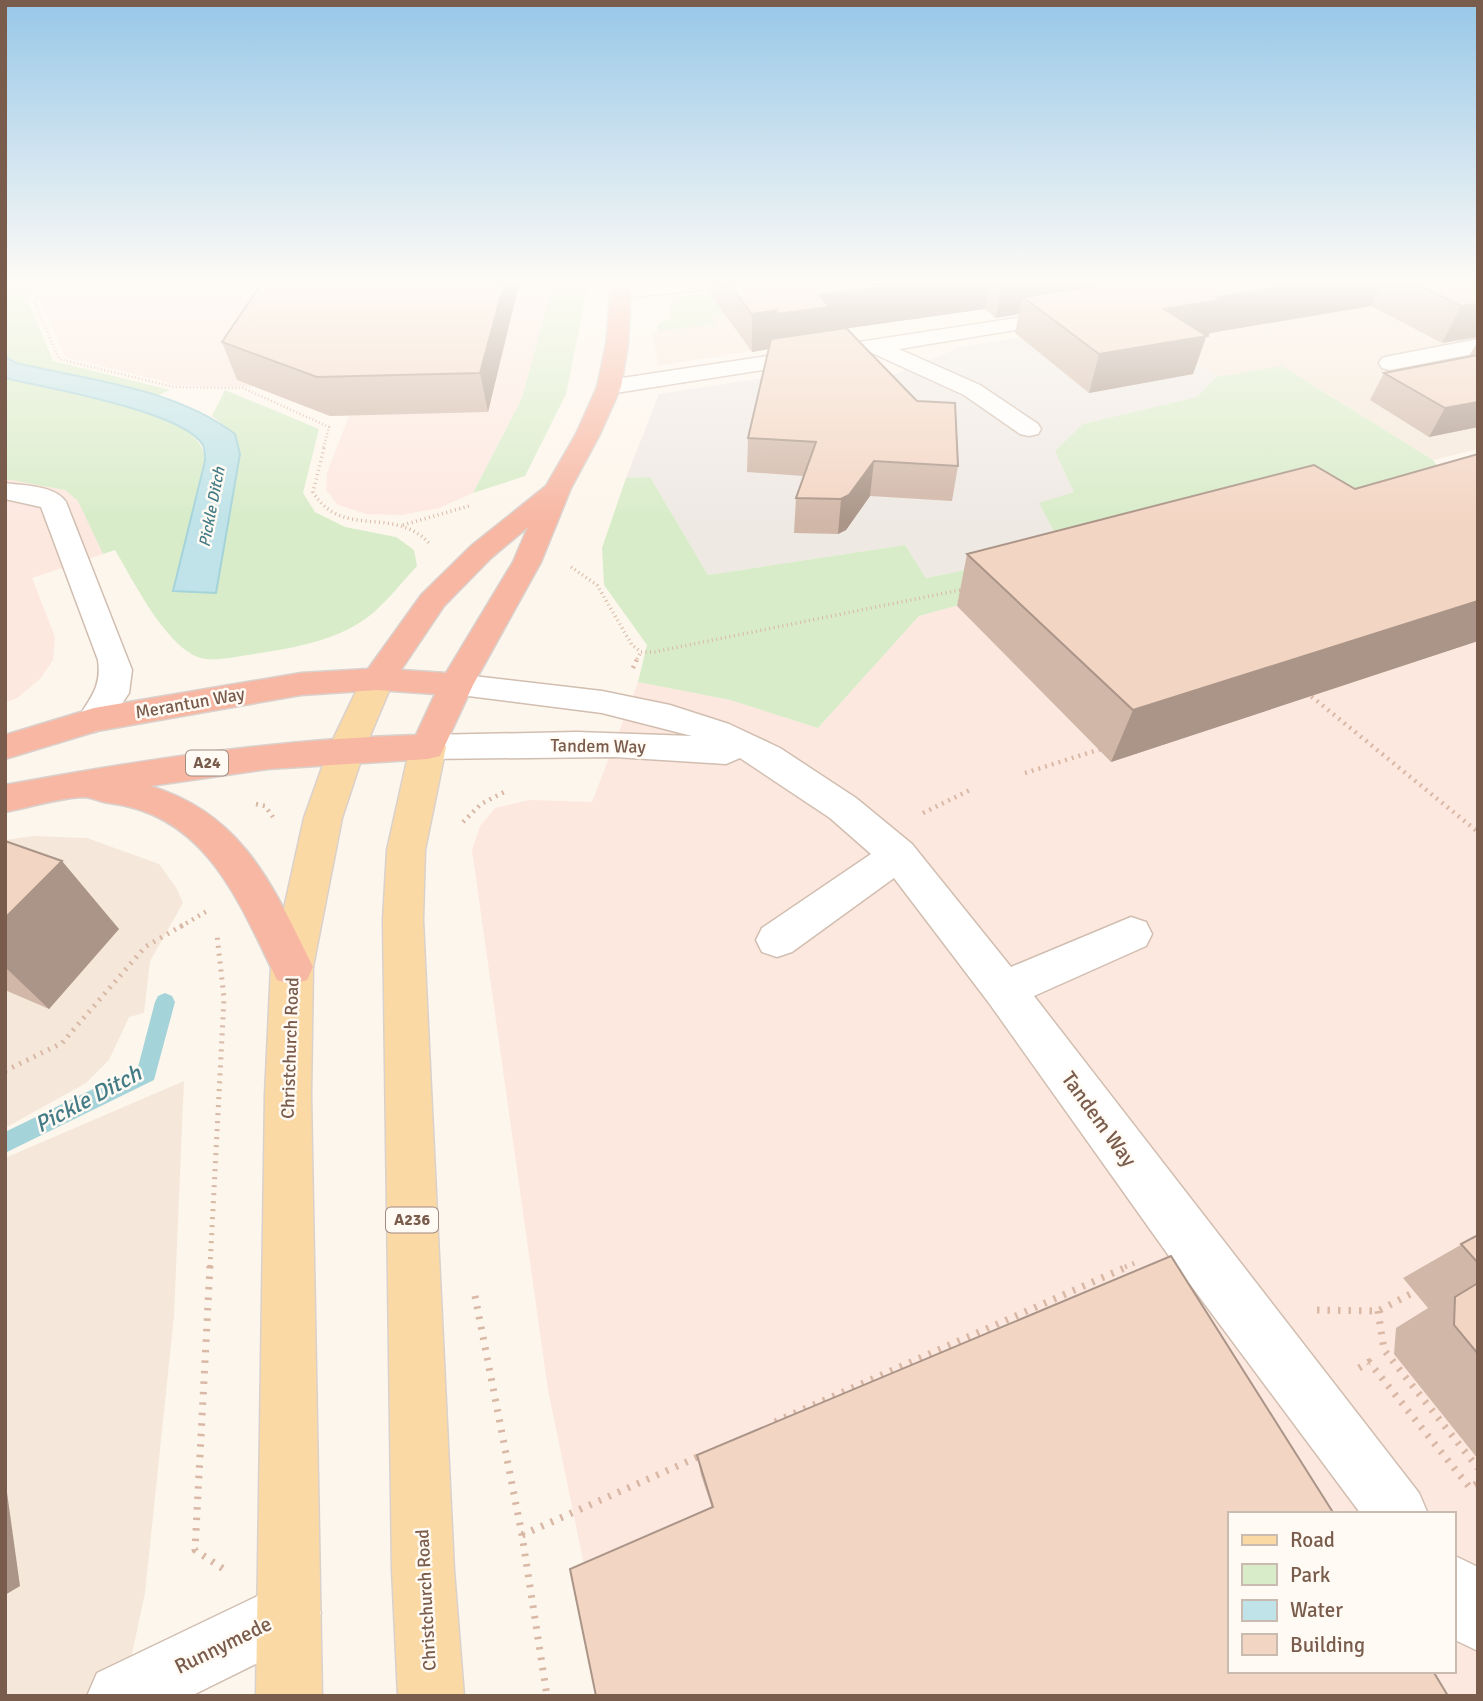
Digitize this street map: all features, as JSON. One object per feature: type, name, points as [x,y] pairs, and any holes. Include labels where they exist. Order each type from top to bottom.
[{"type":"highway","name":"Christchurch Road","points":[[428,747],[456,685],[527,562],[558,488],[589,435],[609,387],[612,363]]},
{"type":"highway","name":"Christchurch Road","points":[[378,679],[433,600],[481,552],[558,488]]},
{"type":"highway","name":"Merantun Way","points":[[5,747],[94,720],[301,684],[378,679],[456,685]]},
{"type":"highway","points":[[5,797],[44,771],[94,720]]},
{"type":"highway","name":"A24","points":[[5,797],[222,761],[347,748],[428,747]]},
{"type":"highway","points":[[68,787],[122,791],[164,804],[204,828],[223,846],[264,911],[292,967]]},
{"type":"main road","name":"Christchurch Road","points":[[289,1696],[288,1095],[292,967],[315,850],[347,748],[378,679]]},
{"type":"main road","name":"Christchurch Road","points":[[428,747],[406,850],[403,920],[423,1570],[430,1696]]},
{"type":"street","points":[[609,387],[763,363]]},
{"type":"street","points":[[914,363],[972,390],[1029,429]]},
{"type":"street","points":[[5,491],[38,496],[53,502],[58,514],[118,676],[111,698],[94,720]]},
{"type":"street","name":"Tandem Way","points":[[456,685],[603,702],[670,717],[717,732],[767,757],[843,807],[898,855],[1004,990],[1187,1238],[1396,1512]]},
{"type":"street","name":"Tandem Way","points":[[428,747],[682,747],[767,757]]},
{"type":"street","points":[[777,940],[898,855]]},
{"type":"street","points":[[1004,990],[1131,933]]},
{"type":"street","points":[[1455,1589],[1478,1619]]},
{"type":"street","name":"Runnymede","points":[[120,1696],[289,1613]]},
{"type":"path","points":[[77,363],[173,387],[243,388],[329,427],[313,492],[325,509],[353,520],[402,525],[424,534],[431,546]]},
{"type":"path","points":[[402,525],[478,503]]},
{"type":"path","points":[[567,565],[597,585],[632,645],[641,652],[968,588]]},
{"type":"path","points":[[1297,685],[1478,832]]},
{"type":"path","points":[[1025,773],[1116,744]]},
{"type":"path","points":[[459,833],[463,823],[481,804],[511,789]]},
{"type":"path","points":[[919,815],[971,790]]},
{"type":"path","points":[[245,801],[265,806],[275,819]]},
{"type":"path","points":[[203,899],[212,921]]},
{"type":"path","points":[[5,1071],[62,1043],[145,947],[209,911]]},
{"type":"path","points":[[216,931],[220,942],[224,998],[195,1550],[289,1613]]},
{"type":"path","points":[[762,1428],[1187,1238]]},
{"type":"path","points":[[472,1282],[522,1535],[547,1696]]},
{"type":"path","points":[[1306,1310],[1378,1311],[1423,1287]]},
{"type":"path","points":[[1378,1311],[1384,1350],[1478,1468]]},
{"type":"path","points":[[1347,1376],[1369,1362],[1470,1488],[1478,1483]]},
{"type":"path","points":[[522,1535],[712,1451]]},
{"type":"shaded area","points":[[91,363],[531,363],[522,398],[473,493],[439,508],[401,515],[367,514],[338,505],[326,490],[327,473],[349,416],[330,416],[254,387],[177,385]]},
{"type":"shaded area","points":[[921,363],[1196,363],[1216,377],[1197,397],[1083,424],[1074,492],[1040,504],[1065,550],[926,578],[905,545],[708,575],[650,477],[626,478],[659,394],[817,370],[888,377]]},
{"type":"shaded area","points":[[1196,363],[1478,363],[1478,449],[1433,460],[1282,366],[1216,377]]},
{"type":"shaded area","points":[[1478,469],[1478,1696],[611,1696],[548,1390],[472,850],[480,826],[495,808],[529,800],[592,802],[638,682],[730,700],[818,728],[919,616],[1290,515]]},
{"type":"shaded area","points":[[5,477],[65,490],[79,501],[103,554],[32,578],[55,637],[53,660],[40,679],[17,698],[5,703]]},
{"type":"shaded area","points":[[33,836],[87,838],[159,864],[177,889],[183,903],[150,961],[144,1013],[129,1017],[109,1060],[86,1083],[5,1128],[5,840]]},
{"type":"shaded area","points":[[184,1081],[174,1316],[145,1593],[123,1696],[5,1696],[5,1158]]},
{"type":"green space","points":[[5,363],[63,363],[170,390],[131,408],[166,420],[188,432],[203,449],[205,461],[235,434],[212,416],[225,390],[319,429],[303,493],[315,512],[345,527],[396,537],[414,550],[417,566],[373,613],[345,631],[297,646],[221,659],[201,658],[183,648],[171,637],[150,609],[115,550],[103,554],[78,501],[65,490],[6,479]]},
{"type":"green space","points":[[531,363],[572,363],[566,394],[525,476],[473,493],[522,398]]},
{"type":"green space","points":[[1282,366],[1433,460],[1445,478],[1290,515],[919,616],[818,728],[730,700],[638,682],[647,645],[604,585],[602,548],[626,478],[650,477],[708,575],[905,545],[926,578],[1064,550],[1039,503],[1074,492],[1055,451],[1083,424],[1197,397],[1216,377]]},
{"type":"water","points":[[5,363],[18,363],[130,388],[185,406],[211,418],[235,434],[240,454],[216,593],[173,591],[205,461],[203,445],[190,433],[142,411],[5,378]]},
{"type":"building","points":[[280,363],[483,363],[480,373],[317,377]]},
{"type":"building","points":[[765,363],[880,363],[917,401],[955,403],[958,466],[874,461],[849,495],[841,499],[796,498],[816,442],[748,438]]},
{"type":"building","points":[[1434,363],[1478,363],[1478,402],[1445,408],[1384,373]]},
{"type":"building","points":[[1478,454],[1478,601],[1133,710],[967,554],[1314,465],[1355,489]]},
{"type":"building","points":[[5,841],[62,861],[5,918]]},
{"type":"building","points":[[1478,1235],[1478,1263],[1461,1244]]},
{"type":"building","points":[[1171,1256],[1333,1512],[1228,1512],[1228,1673],[1434,1673],[1448,1696],[596,1696],[570,1569],[713,1507],[697,1455]]},
{"type":"building","points":[[1478,1283],[1478,1354],[1454,1325],[1455,1297]]},
{"type":"waterway","name":"Pickle Ditch","points":[[5,1143],[147,1073],[165,1002]]}]
